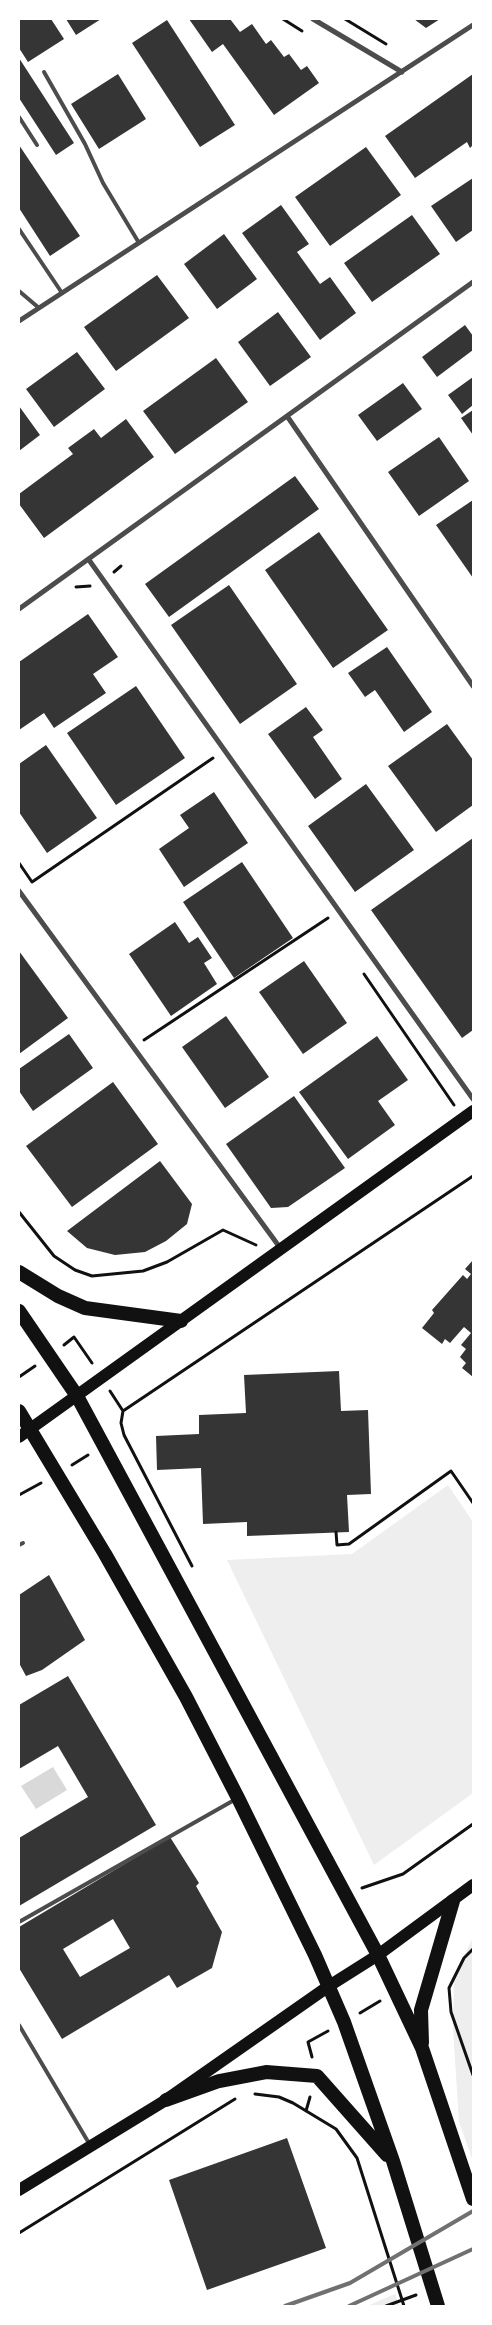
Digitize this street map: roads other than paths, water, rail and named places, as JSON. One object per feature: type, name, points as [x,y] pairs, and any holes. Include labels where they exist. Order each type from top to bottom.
[{"type":"highway","points":[[19,1272],[58,1296],[85,1308],[181,1322]]},
{"type":"highway","points":[[19,1311],[77,1396],[378,1955],[422,2048],[473,2199]]},
{"type":"highway","points":[[19,1411],[186,1697],[238,1798],[329,1986],[344,2022],[393,2161],[438,2306]]},
{"type":"highway","points":[[422,2048],[422,2010],[453,1901]]},
{"type":"highway","points":[[166,2100],[219,2081],[266,2072],[317,2076],[393,2161]]},
{"type":"main road","points":[[19,1437],[473,1111]]},
{"type":"main road","points":[[19,2190],[166,2100],[329,1986],[378,1955],[453,1901],[473,1884]]},
{"type":"street","points":[[313,19],[402,72]]},
{"type":"street","points":[[19,321],[473,25]]},
{"type":"street","points":[[19,609],[473,282]]},
{"type":"street","points":[[287,416],[473,686]]},
{"type":"street","points":[[89,560],[472,1096]]},
{"type":"street","points":[[19,891],[281,1250]]},
{"type":"lane","points":[[44,72],[85,144],[103,184],[139,243]]},
{"type":"lane","points":[[19,117],[38,145]]},
{"type":"lane","points":[[19,229],[62,293]]},
{"type":"lane","points":[[19,291],[39,308]]},
{"type":"lane","points":[[19,1922],[238,1798]]},
{"type":"lane","points":[[19,2024],[90,2146]]},
{"type":"railway","points":[[285,2306],[350,2283],[473,2211]]},
{"type":"railway","points":[[349,2306],[473,2249]]}]
